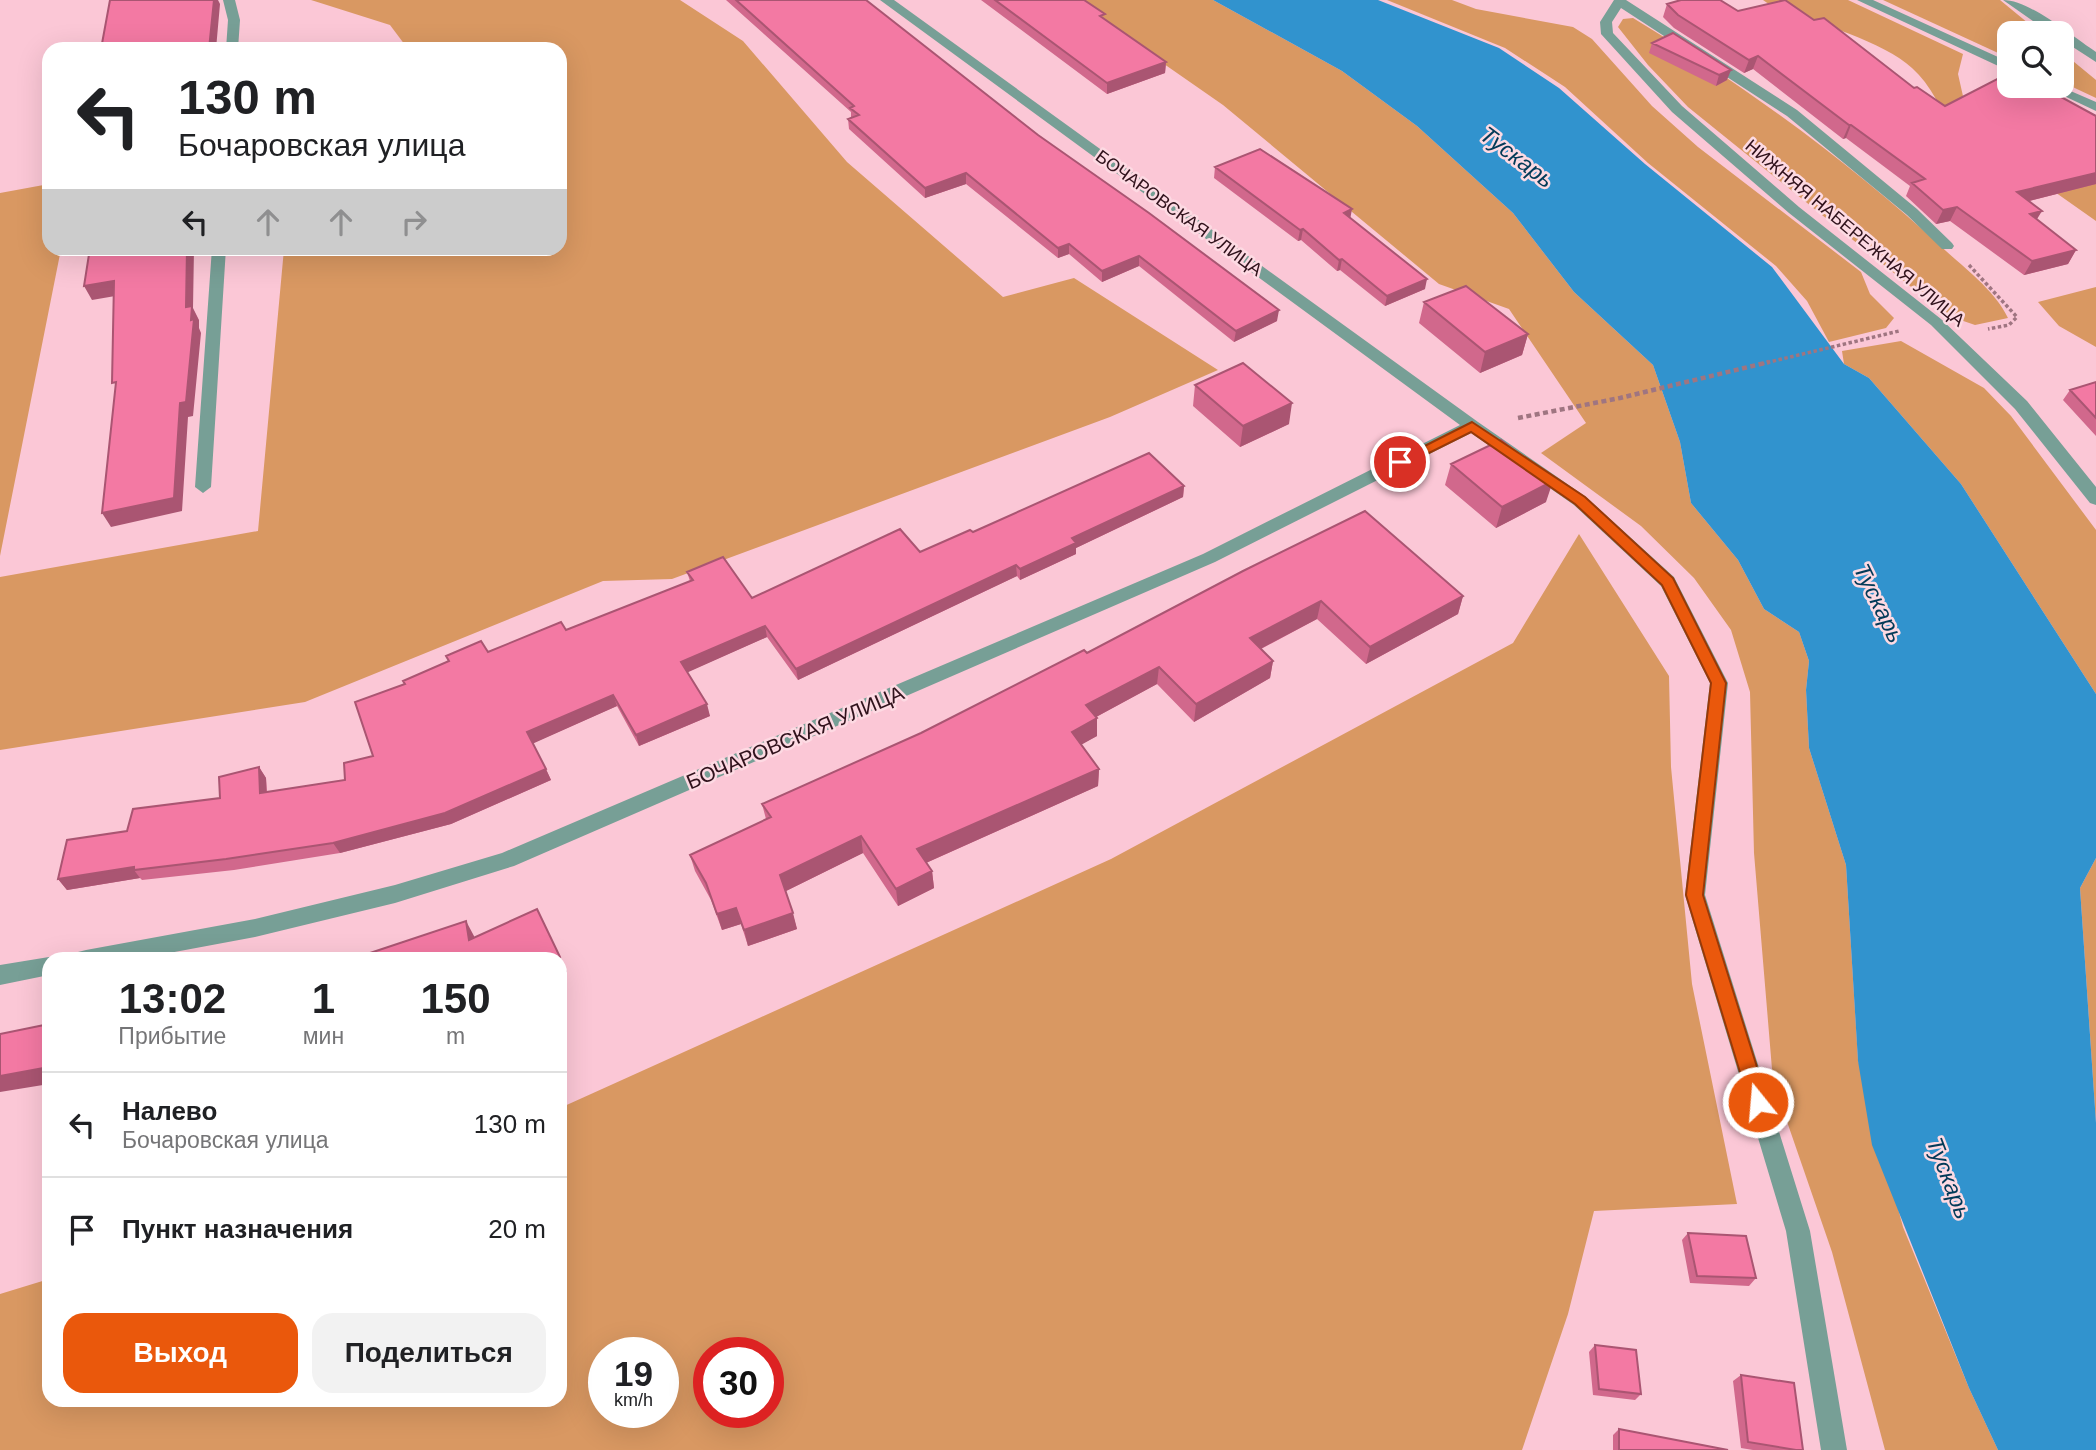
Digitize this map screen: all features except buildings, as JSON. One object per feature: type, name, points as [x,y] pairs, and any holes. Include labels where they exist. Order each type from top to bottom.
[{"type":"street","points":[[229,0],[233,20],[232,42]]},
{"type":"street","name":"БОЧАРОВСКАЯ УЛИЦА","points":[[886,0],[1472,426],[1580,501],[1668,582],[1719,683],[1695,895],[1798,1231],[1834,1450]]},
{"type":"street","points":[[1863,0],[1997,61]]},
{"type":"street","points":[[2010,0],[2041,21]]},
{"type":"street","points":[[1620,1],[1792,113],[1912,212],[1947,246]]},
{"type":"street","name":"НИЖНЯЯ НАБЕРЕЖНАЯ УЛИЦА","points":[[1620,1],[1606,22],[1607,34],[1677,109],[1794,210],[1936,322],[2021,405],[2096,499]]},
{"type":"street","points":[[2074,43],[2096,58]]},
{"type":"street","points":[[2074,97],[2096,107]]},
{"type":"street","points":[[203,487],[218,256]]},
{"type":"street","name":"БОЧАРОВСКАЯ УЛИЦА","points":[[124,952],[255,928],[395,894],[507,860],[1209,558],[1472,426]]},
{"type":"street","points":[[0,975],[42,967]]},
{"type":"path","points":[[1947,246],[1992,287],[2017,317],[2009,325],[1968,333],[1987,355],[1974,360]]},
{"type":"path","points":[[1567,410],[1900,331]]},
{"type":"shaded area","points":[[311,0],[680,0],[743,41],[847,162],[1003,297],[1074,278],[1218,370],[1110,417],[672,579],[603,581],[305,702],[0,750],[0,577],[258,531],[283,256],[567,256],[567,42],[403,42],[390,25]]},
{"type":"shaded area","points":[[1072,0],[1213,0],[1342,71],[1417,126],[1513,213],[1574,292],[1653,365],[1680,442],[1691,503],[1738,560],[1764,609],[1799,632],[1809,661],[1806,690],[1809,748],[1846,865],[1858,1060],[1903,1227],[1969,1388],[1998,1450],[1885,1450],[1832,1252],[1773,1081],[1754,853],[1750,692],[1731,630],[1694,578],[1641,526],[1541,453],[1586,423],[1509,309],[1439,284],[1223,105]]},
{"type":"shaded area","points":[[1387,0],[1452,0],[1476,9],[1573,27],[1592,39],[1652,106],[1698,147],[1861,272],[1870,294],[1894,318],[1886,328],[1829,342],[1807,301],[1776,266],[1648,163],[1565,87],[1505,48]]},
{"type":"shaded area","points":[[1763,0],[1848,0],[1963,54],[1958,74],[1965,105],[1953,132],[1925,82],[1899,58],[1826,25],[1773,7]]},
{"type":"shaded area","points":[[1883,0],[2000,0],[2025,21],[1997,21],[1997,52]]},
{"type":"shaded area","points":[[1633,18],[1756,98],[1873,187],[1989,290],[2008,318],[1975,325],[1946,315],[1688,107],[1648,65],[1618,27],[1623,19]]},
{"type":"shaded area","points":[[2074,62],[2096,80],[2096,98],[2074,88]]},
{"type":"shaded area","points":[[2096,177],[2096,221],[2052,190]]},
{"type":"shaded area","points":[[42,185],[42,256],[60,256],[0,556],[0,193]]},
{"type":"shaded area","points":[[2096,287],[2096,347],[2059,326],[2038,302]]},
{"type":"shaded area","points":[[1901,341],[1984,388],[2011,416],[2096,530],[2096,694],[1961,484],[1869,378],[1844,364],[1842,351]]},
{"type":"shaded area","points":[[1579,534],[1669,676],[1671,767],[1692,984],[1737,1204],[1594,1211],[1568,1314],[1522,1450],[0,1450],[0,1294],[42,1281],[42,1407],[567,1407],[567,1105],[1111,859],[1513,643]]},
{"type":"shaded area","points":[[2096,858],[2096,1123],[2080,888]]},
{"type":"water","name":"Тускарь","points":[[1213,0],[1378,0],[1499,48],[1559,88],[1645,164],[1772,267],[1844,364],[1869,378],[1961,484],[2096,694],[2096,858],[2080,888],[2096,1123],[2096,1450],[1998,1450],[1969,1388],[1872,1145],[1858,1061],[1846,865],[1809,748],[1806,690],[1809,661],[1799,632],[1764,609],[1738,560],[1691,503],[1680,442],[1653,365],[1574,292],[1513,213],[1417,126],[1342,71]]},
{"type":"route","points":[[1400,462],[1472,426],[1580,501],[1668,582],[1719,683],[1695,895],[1758,1102]]}]
